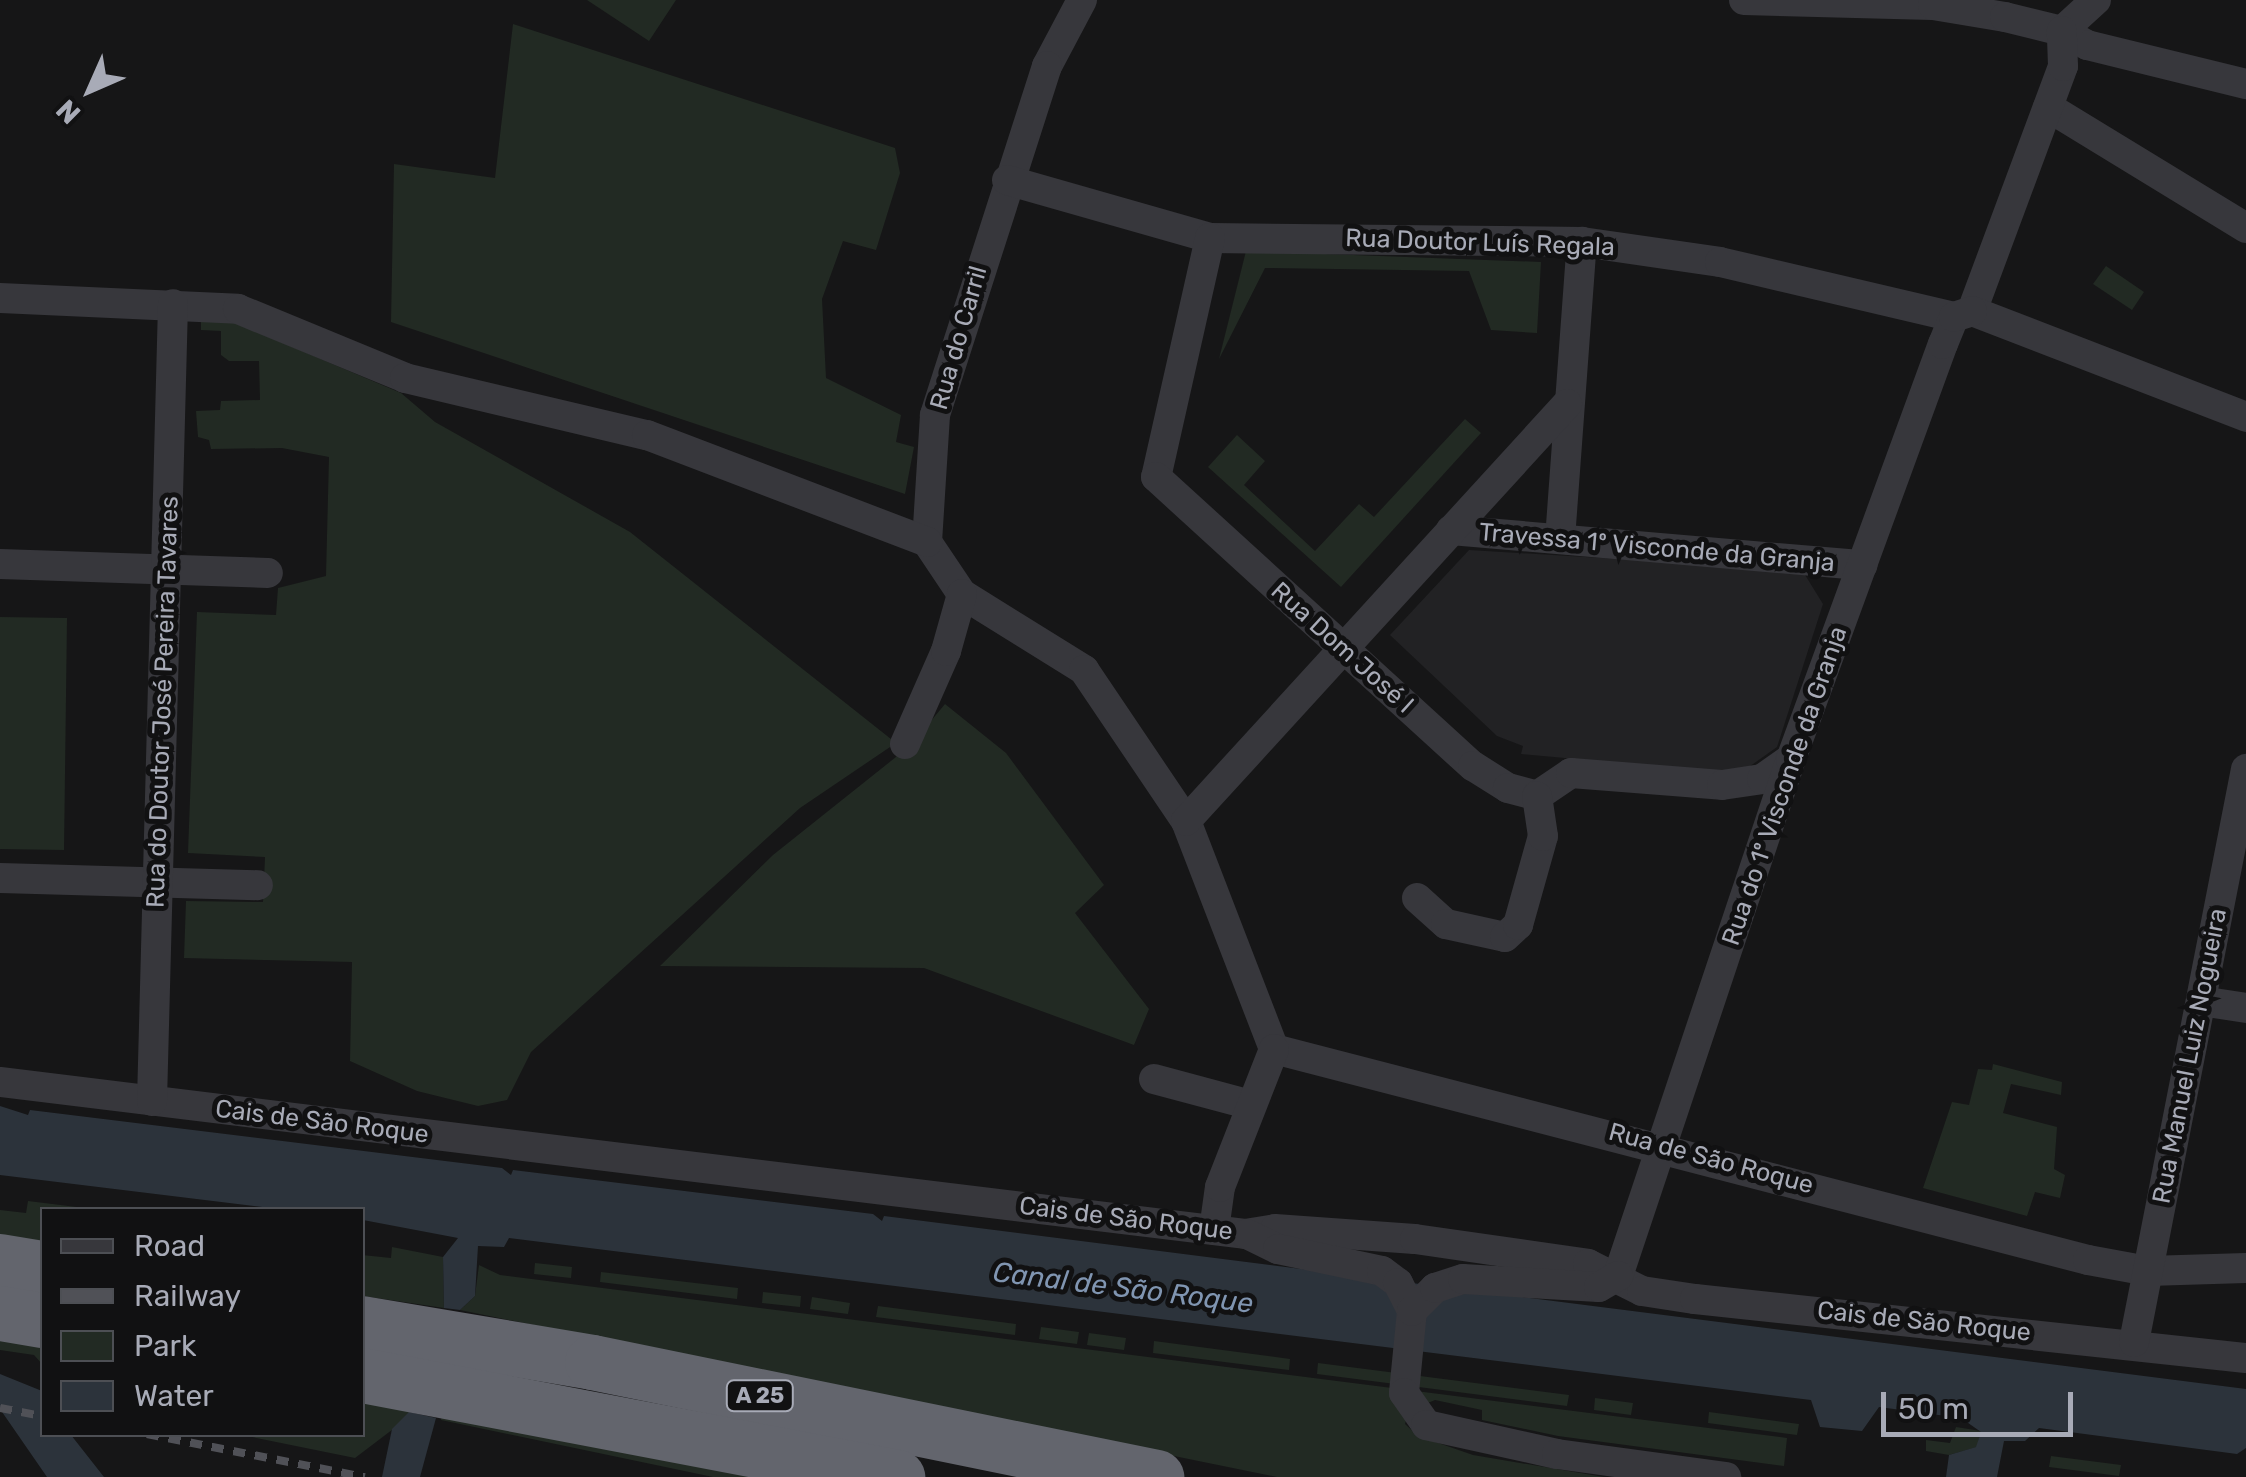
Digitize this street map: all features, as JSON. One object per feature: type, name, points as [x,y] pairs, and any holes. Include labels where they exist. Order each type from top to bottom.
[{"type":"highway","points":[[0,1260],[40,1268]]},
{"type":"highway","points":[[0,1313],[40,1320]]},
{"type":"highway","name":"A 25","points":[[365,1323],[592,1362],[1156,1477]]},
{"type":"highway","name":"A 25","points":[[365,1376],[897,1477]]},
{"type":"street","name":"Rua do Carril","points":[[927,542],[935,415],[1007,180],[1047,66],[1082,0]]},
{"type":"street","points":[[1744,0],[1933,5],[2062,31],[2087,45],[2246,84]]},
{"type":"street","points":[[2036,0],[2062,31]]},
{"type":"street","points":[[2062,31],[2096,0]]},
{"type":"street","name":"Rua do 1º Visconde da Granja","points":[[1618,1276],[1791,759],[1863,565],[2063,66],[2062,31]]},
{"type":"street","points":[[2048,107],[2246,228]]},
{"type":"street","name":"Rua Doutor Luís Regala","points":[[1007,180],[1210,238],[1582,242],[1720,262],[1963,314],[2246,417]]},
{"type":"street","name":"Rua Dom José I","points":[[1210,238],[1156,476],[1472,766],[1508,788],[1537,796]]},
{"type":"street","points":[[1560,540],[1567,404],[1582,242]]},
{"type":"street","points":[[0,298],[238,309],[405,378],[647,435],[927,542],[962,594],[1084,670],[1186,820],[1274,1048],[1220,1187],[1214,1230]]},
{"type":"street","name":"Rua do Doutor José Pereira Tavares","points":[[152,1101],[156,882],[170,570],[173,304]]},
{"type":"street","points":[[1186,820],[1567,404]]},
{"type":"street","name":"Travessa 1º Visconde da Granja","points":[[1451,530],[1863,565]]},
{"type":"street","points":[[0,564],[268,572]]},
{"type":"street","points":[[904,744],[946,651],[962,594]]},
{"type":"street","points":[[1417,898],[1446,924],[1505,937],[1518,925],[1544,836],[1537,796],[1570,773],[1722,785],[1762,779],[1791,759]]},
{"type":"street","name":"Rua Manuel Luiz Nogueira","points":[[2134,1342],[2246,769]]},
{"type":"street","points":[[0,878],[258,886]]},
{"type":"street","points":[[2202,1001],[2246,1008]]},
{"type":"street","name":"Rua de São Roque","points":[[1274,1048],[2148,1271],[2246,1268]]},
{"type":"street","points":[[1154,1078],[1251,1104]]},
{"type":"street","name":"Cais de São Roque","points":[[0,1082],[1246,1234],[1274,1228],[1415,1239],[1588,1264],[1642,1291],[1695,1299],[2134,1342],[2246,1358]]},
{"type":"street","points":[[1246,1234],[1278,1249],[1382,1271],[1398,1283],[1412,1311],[1407,1406],[1426,1425],[1477,1438],[1726,1477]]},
{"type":"street","points":[[1412,1311],[1435,1288],[1463,1278],[1599,1287],[1618,1276]]},
{"type":"shaded area","points":[[1469,550],[1802,570],[1823,604],[1777,747],[1739,774],[1521,754],[1523,746],[1497,736],[1390,635]]},
{"type":"green space","points":[[587,0],[676,0],[649,41]]},
{"type":"green space","points":[[513,24],[895,148],[900,173],[876,250],[843,241],[822,299],[826,378],[901,415],[896,442],[914,447],[905,494],[391,322],[394,164],[495,178]]},
{"type":"green space","points":[[1246,251],[1541,262],[1537,333],[1491,330],[1469,271],[1265,268],[1219,359]]},
{"type":"green space","points":[[2106,266],[2144,292],[2132,310],[2093,284]]},
{"type":"green space","points":[[201,318],[226,319],[401,393],[435,422],[630,532],[896,743],[800,808],[531,1052],[507,1100],[478,1106],[417,1091],[350,1061],[352,962],[184,958],[186,901],[263,902],[265,857],[188,853],[197,612],[276,615],[278,588],[326,576],[329,457],[282,448],[211,449],[209,440],[198,437],[196,411],[220,410],[221,401],[260,400],[259,361],[229,361],[221,355],[221,331],[201,330]]},
{"type":"green space","points":[[1465,419],[1481,433],[1341,587],[1208,467],[1237,435],[1265,461],[1244,485],[1315,551],[1359,504],[1374,517]]},
{"type":"green space","points":[[0,617],[67,618],[64,850],[0,849]]},
{"type":"green space","points":[[945,704],[1006,753],[1104,885],[1075,913],[1149,1009],[1134,1045],[924,968],[660,966],[773,855],[911,745]]},
{"type":"green space","points":[[1993,1064],[2062,1082],[2061,1095],[2011,1084],[2003,1113],[2057,1127],[2054,1169],[2065,1175],[2060,1198],[2035,1192],[2027,1216],[1923,1188],[1952,1102],[1969,1105],[1978,1069],[1992,1070]]},
{"type":"green space","points":[[28,1201],[77,1207],[40,1207],[40,1244],[0,1237],[0,1210],[26,1213]]},
{"type":"green space","points":[[392,1247],[443,1257],[444,1308],[365,1296],[365,1255],[391,1258]]},
{"type":"green space","points":[[535,1263],[572,1267],[571,1278],[534,1274]]},
{"type":"green space","points":[[479,1265],[500,1275],[1787,1438],[1784,1466],[1558,1436],[1482,1420],[1482,1410],[1435,1400],[1409,1411],[1405,1424],[1418,1436],[1473,1455],[1604,1477],[1277,1477],[460,1310],[475,1296]]},
{"type":"green space","points":[[601,1272],[738,1288],[737,1299],[600,1282]]},
{"type":"green space","points":[[763,1292],[801,1296],[800,1307],[762,1303]]},
{"type":"green space","points":[[812,1297],[850,1303],[848,1314],[810,1309]]},
{"type":"green space","points":[[878,1306],[1016,1324],[1015,1335],[876,1317]]},
{"type":"green space","points":[[1041,1327],[1079,1332],[1077,1344],[1039,1339]]},
{"type":"green space","points":[[1089,1333],[1126,1338],[1124,1350],[1087,1345]]},
{"type":"green space","points":[[0,1339],[40,1345],[40,1362],[34,1355],[0,1350]]},
{"type":"green space","points":[[1154,1341],[1290,1359],[1289,1370],[1153,1353]]},
{"type":"green space","points":[[1318,1363],[1569,1395],[1567,1406],[1317,1374]]},
{"type":"green space","points":[[1595,1398],[1633,1403],[1631,1415],[1594,1410]]},
{"type":"green space","points":[[365,1400],[410,1409],[409,1417],[355,1458],[252,1437],[365,1437]]},
{"type":"green space","points":[[1709,1412],[1799,1424],[1797,1435],[1708,1423]]},
{"type":"green space","points":[[442,1414],[778,1477],[713,1477],[441,1420]]},
{"type":"green space","points":[[1956,1427],[1981,1431],[1977,1447],[1949,1455],[1926,1451],[1926,1440],[1950,1443]]},
{"type":"green space","points":[[2051,1456],[2121,1465],[2119,1476],[2049,1467]]},
{"type":"water","name":"Canal de São Roque","points":[[0,1106],[28,1115],[30,1110],[502,1168],[511,1175],[513,1170],[873,1214],[882,1221],[884,1216],[2246,1389],[2246,1448],[2237,1454],[2039,1428],[2025,1441],[2004,1441],[1997,1477],[1946,1477],[1949,1455],[1976,1447],[1981,1432],[1961,1418],[1879,1407],[1862,1431],[1820,1427],[1811,1400],[509,1238],[504,1247],[478,1246],[475,1296],[460,1310],[444,1308],[443,1257],[458,1238],[365,1220],[365,1207],[263,1207],[0,1175]]},
{"type":"water","points":[[0,1374],[40,1390],[40,1437],[73,1437],[104,1477],[47,1477],[0,1409]]},
{"type":"water","points":[[409,1412],[436,1418],[420,1477],[382,1477],[392,1429]]},
{"type":"railway","points":[[0,1408],[40,1416]]},
{"type":"railway","points":[[162,1437],[365,1477]]}]
